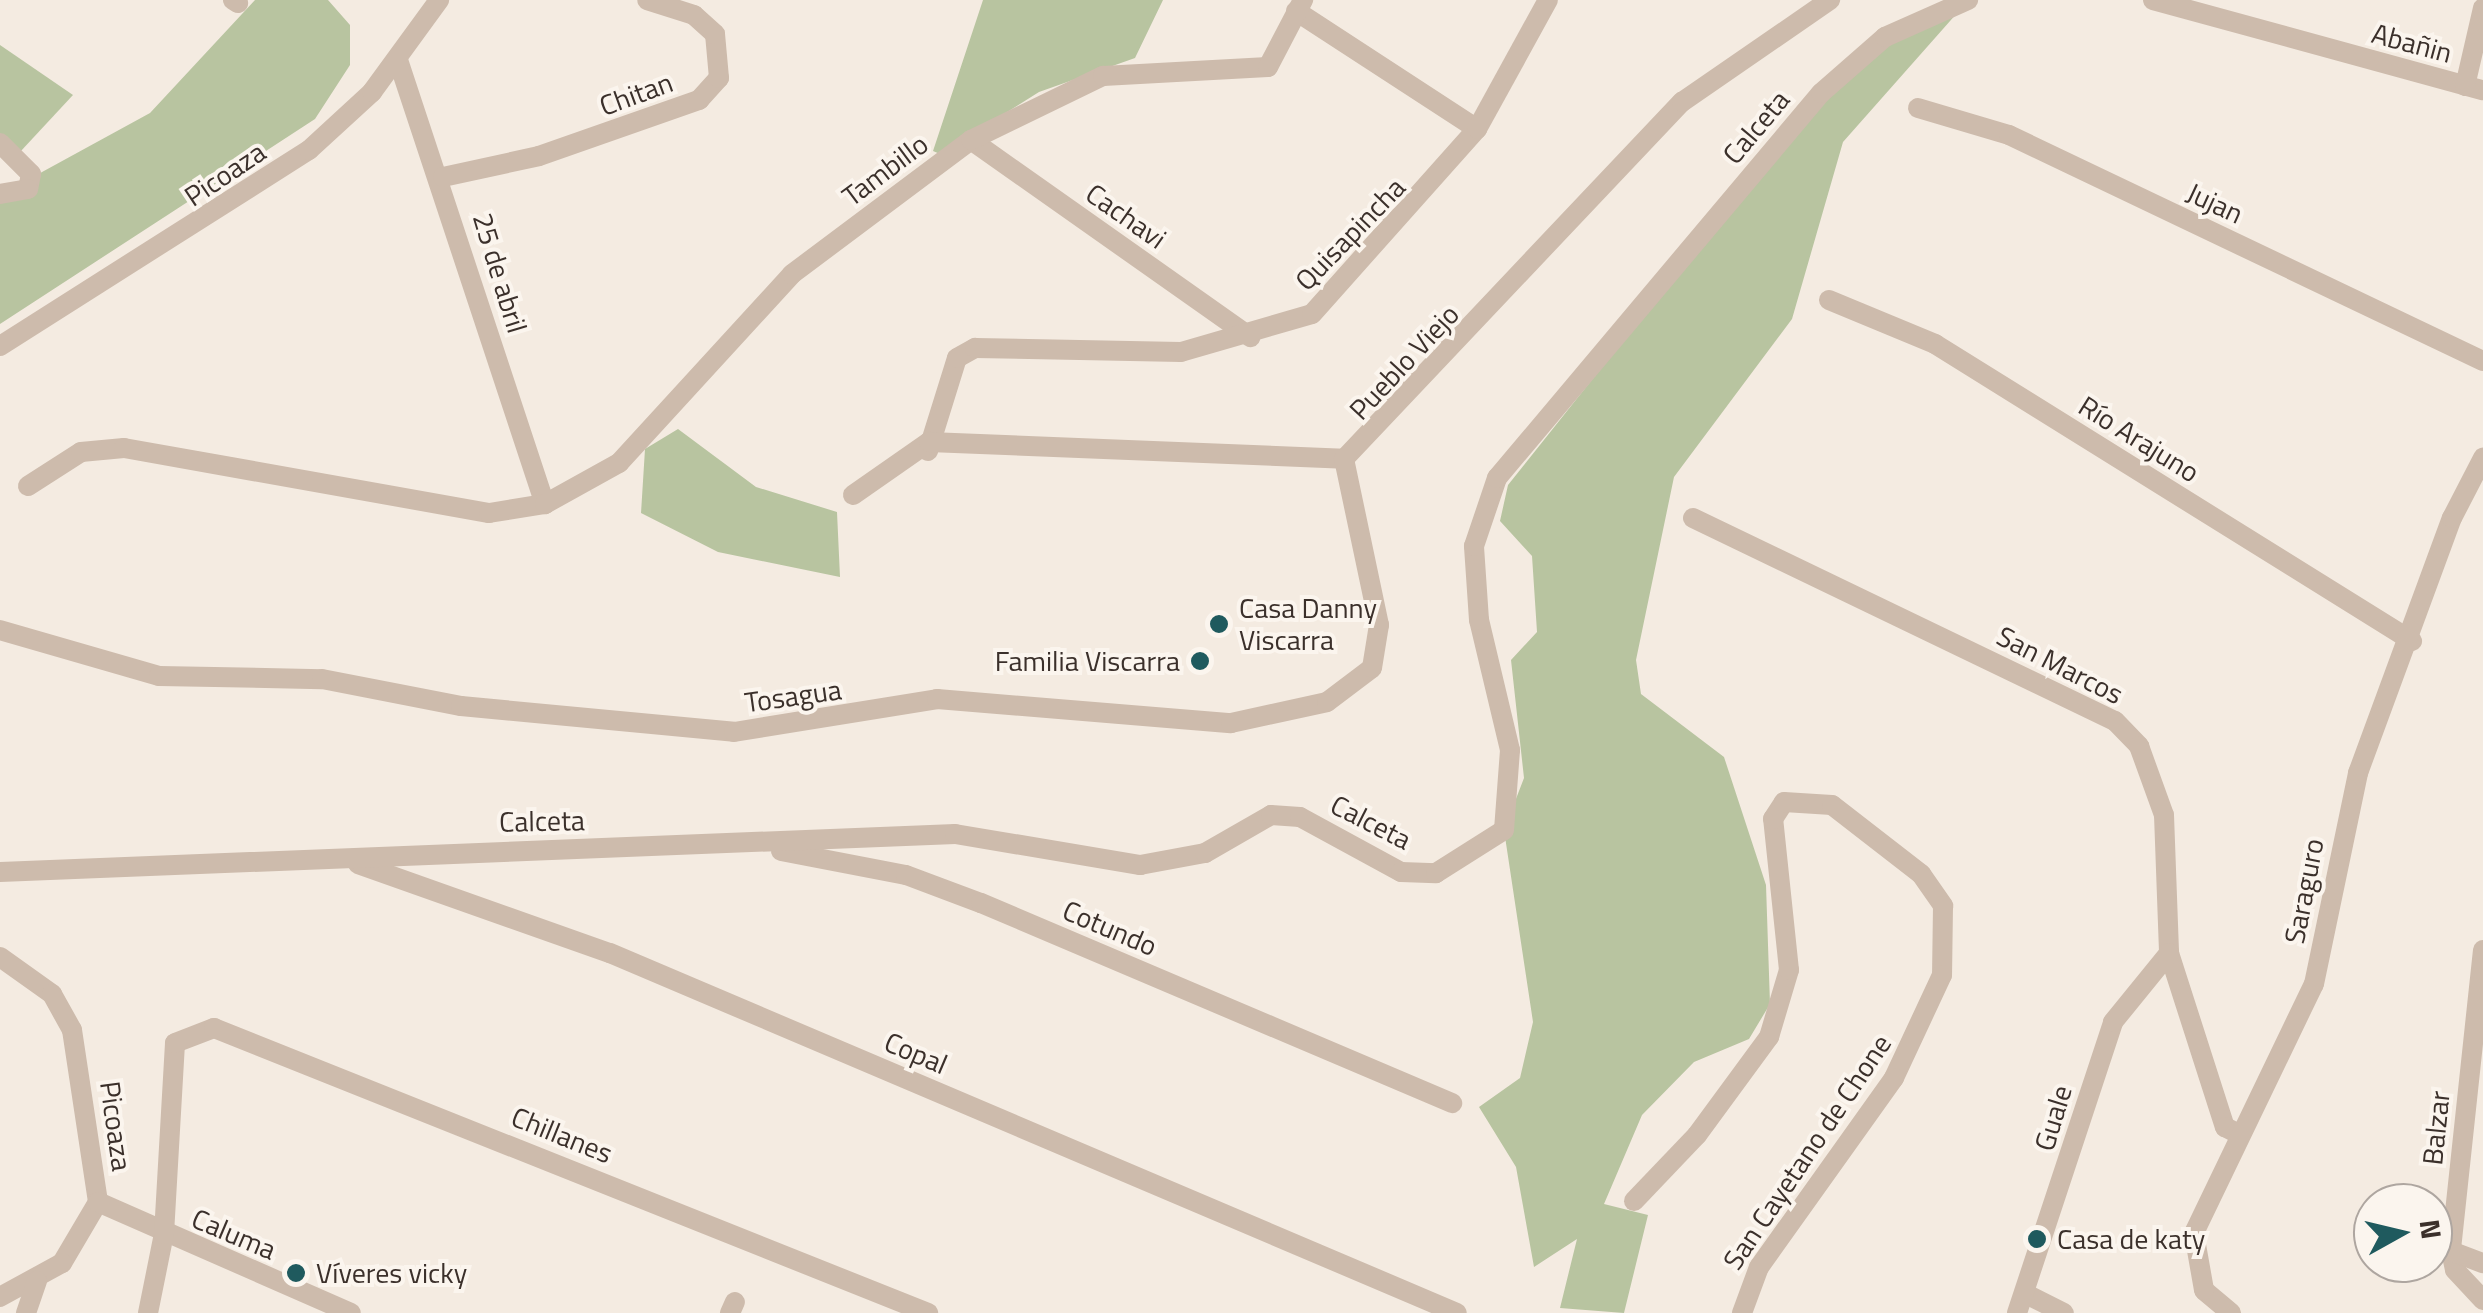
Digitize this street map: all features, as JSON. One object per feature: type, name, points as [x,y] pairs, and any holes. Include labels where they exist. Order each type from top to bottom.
[{"type":"street","name":"Picoaza","points":[[0,346],[308,150],[398,60],[440,0]]},
{"type":"street","name":"Chitan","points":[[442,177],[539,156],[699,100],[719,78],[715,34],[694,15],[647,0]]},
{"type":"street","name":"Quisapincha","points":[[928,449],[957,358],[976,348],[1181,352],[1250,338],[1312,314],[1477,129],[1548,0]]},
{"type":"street","name":"Pueblo Viejo","points":[[928,449],[1344,459],[1682,102],[1830,0]]},
{"type":"street","name":"Calceta","points":[[0,872],[1001,836],[1140,866],[1206,852],[1271,814],[1300,817],[1401,872],[1436,874],[1504,830],[1509,783],[1474,546],[1497,478],[1821,93],[1885,37],[1968,0]]},
{"type":"street","name":"Abañin","points":[[2153,0],[2474,88]]},
{"type":"street","points":[[1300,6],[1477,129]]},
{"type":"street","name":"Tambillo","points":[[28,486],[81,452],[124,448],[489,513],[545,504],[620,463],[792,274],[971,140],[1103,76],[1268,67],[1300,6]]},
{"type":"street","points":[[2474,88],[2483,8]]},
{"type":"street","name":"25 de abril","points":[[398,60],[442,177],[545,504]]},
{"type":"street","name":"Jujan","points":[[1918,108],[2008,135],[2483,361]]},
{"type":"street","name":"Cachavi","points":[[971,140],[1250,338]]},
{"type":"street","points":[[0,143],[31,174],[28,188],[0,194]]},
{"type":"street","name":"Río Arajuno","points":[[1828,300],[1936,344],[2412,641]]},
{"type":"street","points":[[853,495],[928,449]]},
{"type":"street","name":"Saraguro","points":[[2231,1313],[2204,1290],[2194,1233],[2235,1132],[2251,1124],[2274,1082],[2314,984],[2358,773],[2412,641],[2452,518],[2483,458]]},
{"type":"street","name":"Tosagua","points":[[0,630],[159,676],[322,679],[460,706],[734,732],[936,699],[1230,723],[1327,702],[1372,668],[1379,625],[1344,459]]},
{"type":"street","name":"San Marcos","points":[[1693,518],[2115,721],[2138,746],[2164,815],[2169,954],[2225,1127],[2235,1132]]},
{"type":"street","name":"San Cayetano de Chone","points":[[1634,1201],[1697,1136],[1783,1006],[1789,934],[1772,818],[1784,802],[1832,806],[1921,874],[1943,906],[1942,975],[1894,1078],[1759,1268],[1742,1313]]},
{"type":"street","name":"Cotundo","points":[[735,844],[925,882],[1452,1104]]},
{"type":"street","name":"Copal","points":[[346,860],[610,952],[1458,1313]]},
{"type":"street","name":"Balzar","points":[[2453,1232],[2483,950]]},
{"type":"street","name":"Guale","points":[[2016,1313],[2028,1294],[2113,1022],[2169,954]]},
{"type":"street","name":"Picoaza","points":[[0,957],[52,994],[72,1030],[98,1202],[83,1236],[38,1281],[26,1313]]},
{"type":"street","name":"Chillanes","points":[[164,1234],[174,1043],[200,1028],[228,1030],[928,1313]]},
{"type":"street","name":"Caluma","points":[[98,1202],[351,1313]]},
{"type":"street","points":[[148,1313],[164,1234]]},
{"type":"street","points":[[2453,1252],[2483,1264]]},
{"type":"street","points":[[2453,1260],[2455,1270],[2483,1300]]},
{"type":"street","points":[[0,1297],[38,1281]]},
{"type":"street","points":[[2028,1294],[2064,1313]]},
{"type":"green space","points":[[255,0],[328,0],[350,25],[350,65],[315,119],[0,324],[0,195],[150,113]]},
{"type":"green space","points":[[983,0],[1163,0],[1135,58],[1039,92],[940,154],[933,151]]},
{"type":"green space","points":[[1958,12],[1843,142],[1792,319],[1674,477],[1636,660],[1641,694],[1724,757],[1766,885],[1770,1004],[1749,1039],[1694,1062],[1642,1115],[1604,1204],[1648,1215],[1624,1313],[1560,1308],[1577,1239],[1534,1267],[1516,1167],[1479,1107],[1520,1078],[1533,1022],[1504,830],[1524,778],[1511,660],[1537,632],[1532,556],[1500,521],[1508,485],[1794,126],[1882,42]]},
{"type":"green space","points":[[0,45],[73,95],[20,152],[0,136]]},
{"type":"green space","points":[[678,429],[756,487],[837,512],[840,577],[718,552],[641,513],[645,449]]},
{"type":"place","name":"Casa Danny Viscarra","points":[[1219,624]]},
{"type":"place","name":"Familia Viscarra","points":[[1200,661]]},
{"type":"place","name":"Casa de katy","points":[[2037,1239]]},
{"type":"place","name":"Víveres vicky","points":[[296,1273]]}]
